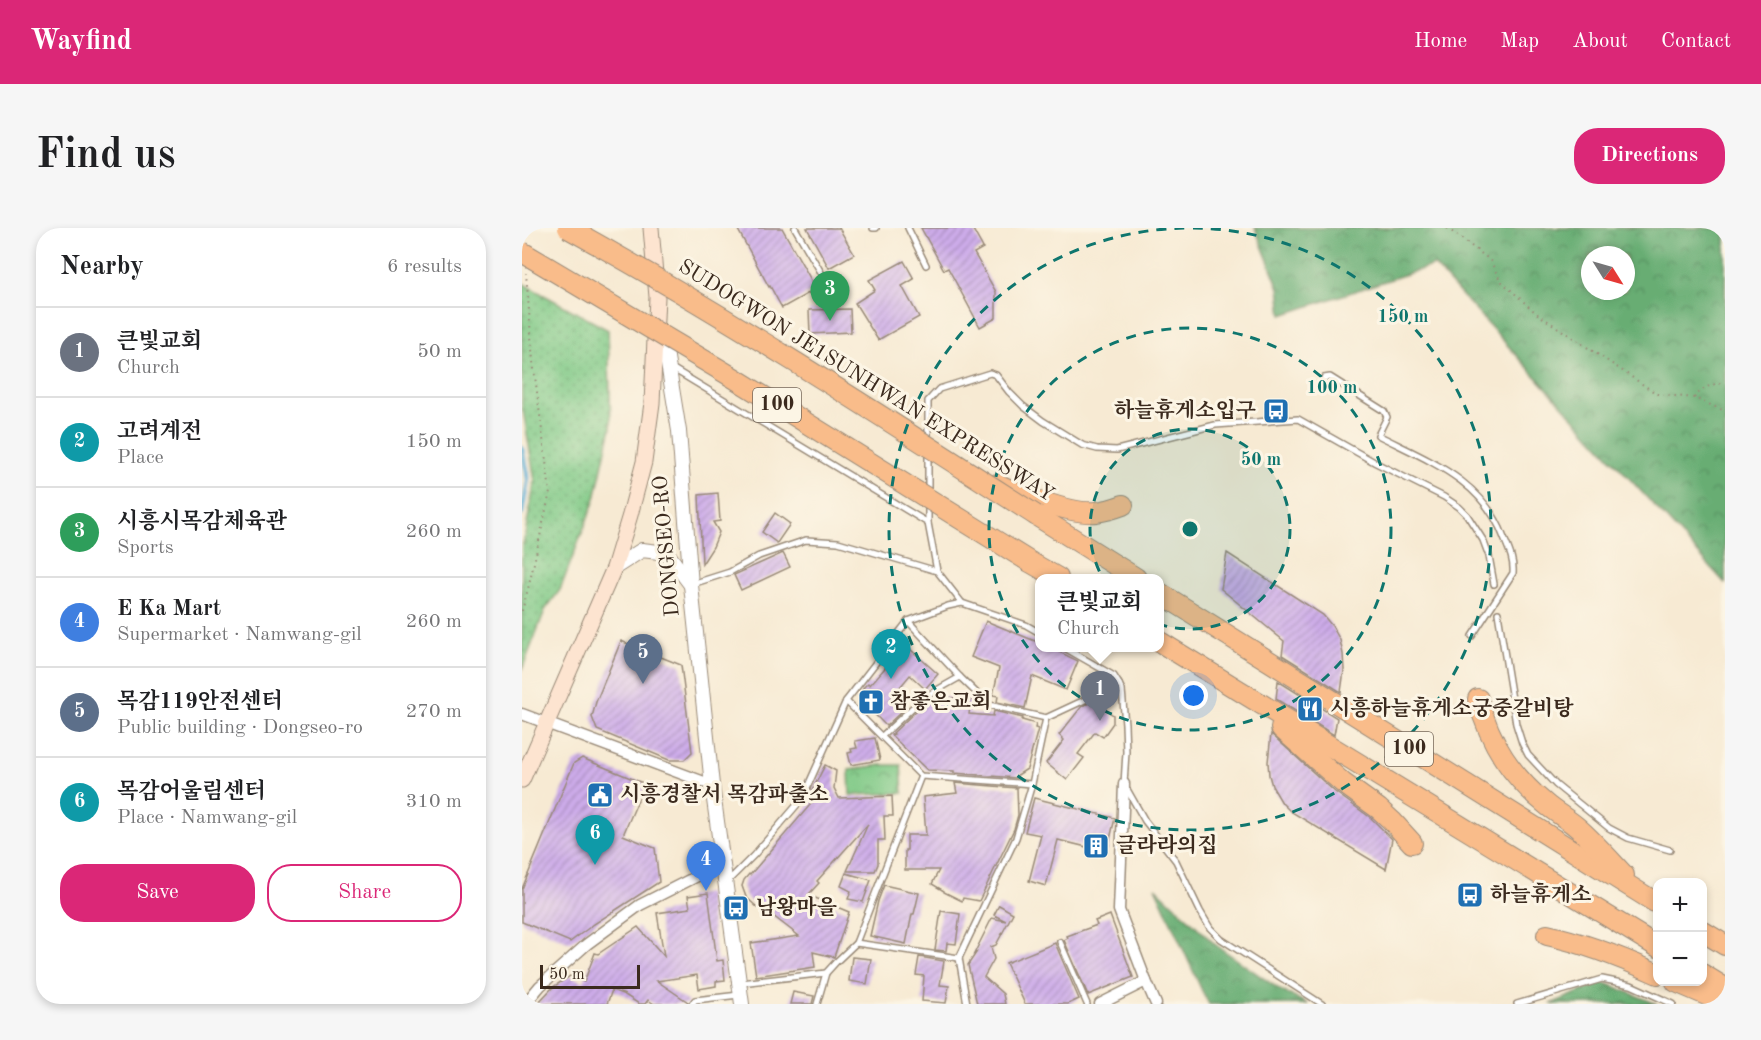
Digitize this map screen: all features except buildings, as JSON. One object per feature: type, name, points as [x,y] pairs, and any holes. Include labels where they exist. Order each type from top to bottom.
[{"type":"highway","name":"SUDOGWON JE1SUNHWAN EXPRESSWAY","points":[[568,228],[744,330],[1128,574]]},
{"type":"highway","name":"100","points":[[522,252],[734,378],[1050,574]]},
{"type":"highway","points":[[949,460],[1001,486],[1054,505],[1095,512],[1124,505]]},
{"type":"highway","name":"100","points":[[1164,596],[1652,901]]},
{"type":"highway","name":"100","points":[[1164,645],[1653,944]]},
{"type":"highway","points":[[1238,691],[1343,783],[1379,809],[1412,843]]},
{"type":"highway","points":[[1478,699],[1493,743],[1520,780],[1547,805],[1578,828],[1652,901]]},
{"type":"highway","points":[[1704,932],[1725,945]]},
{"type":"highway","points":[[1547,935],[1618,957],[1653,972]]},
{"type":"highway","points":[[1707,977],[1725,988]]},
{"type":"highway","points":[[1687,986],[1725,1003]]},
{"type":"main road","name":"DONGSEO-RO","points":[[651,228],[657,297]]},
{"type":"main road","points":[[522,780],[614,568],[630,515],[644,462],[652,403],[657,297]]},
{"type":"street","name":"DONGSEO-RO","points":[[657,297],[680,431],[691,585],[712,785],[741,994]]},
{"type":"street","points":[[614,568],[642,550],[668,553],[691,585]]},
{"type":"street","points":[[522,714],[712,785]]},
{"type":"street","points":[[1124,784],[1119,910],[1156,1004]]},
{"type":"street","points":[[525,1004],[540,986],[587,944],[640,905],[723,863]]},
{"type":"street","points":[[1100,1004],[1146,981]]},
{"type":"lane","points":[[795,228],[822,274]]},
{"type":"lane","points":[[909,228],[926,265]]},
{"type":"lane","points":[[669,366],[928,523]]},
{"type":"lane","points":[[962,603],[937,571],[928,523],[928,401],[939,390],[990,373],[996,375],[1016,399],[1043,421],[1082,445],[1097,449],[1117,450],[1215,424],[1300,416],[1376,463],[1444,497],[1459,507],[1467,514],[1483,540],[1489,556],[1494,584]]},
{"type":"lane","points":[[1324,378],[1330,377],[1384,411],[1387,417],[1378,435],[1448,470],[1484,500],[1500,524],[1514,562],[1513,573],[1472,636]]},
{"type":"lane","points":[[691,585],[730,572],[759,556],[807,540],[838,542],[937,571]]},
{"type":"lane","points":[[725,884],[754,855],[802,799],[846,700],[908,621],[962,603],[1035,630]]},
{"type":"lane","points":[[1498,613],[1516,724],[1528,755],[1556,785],[1609,828],[1628,838],[1670,850]]},
{"type":"lane","points":[[908,621],[989,705],[1046,718],[1119,684]]},
{"type":"lane","points":[[1072,652],[1114,676],[1119,684],[1122,690],[1125,724],[1124,784],[1145,821],[1176,861],[1210,928],[1221,939],[1322,1004]]},
{"type":"lane","points":[[882,736],[923,698],[960,677]]},
{"type":"lane","points":[[846,700],[921,776],[1032,784]]},
{"type":"lane","points":[[967,1004],[959,958],[1016,838],[1032,784],[1046,718]]},
{"type":"lane","points":[[817,1004],[826,973],[856,943],[921,776]]},
{"type":"lane","points":[[1060,942],[1087,1004]]},
{"type":"lane","points":[[856,943],[959,958]]},
{"type":"lane","points":[[692,1004],[695,1000],[741,994],[826,973]]},
{"type":"lane","points":[[1516,1004],[1602,979],[1630,985],[1673,1004]]},
{"type":"path","points":[[1447,228],[1490,260],[1500,280],[1536,313],[1657,394],[1694,398],[1725,411]]},
{"type":"path","points":[[522,611],[550,492],[533,361],[526,277]]},
{"type":"path","points":[[1694,398],[1700,390],[1712,384],[1725,383]]},
{"type":"green space","points":[[1255,228],[1725,228],[1725,583],[1434,265],[1282,315],[1279,288]]},
{"type":"green space","points":[[522,283],[608,330],[611,427],[595,499],[560,590],[545,610],[522,670],[522,550],[535,481],[522,404]]},
{"type":"green space","points":[[881,765],[901,765],[903,793],[850,795],[849,770]]},
{"type":"green space","points":[[1155,887],[1216,945],[1282,991],[1308,1004],[1209,1004]]},
{"type":"green space","points":[[1603,982],[1657,1004],[1551,1004]]},
{"type":"waterway","points":[[522,447],[528,480],[522,514]]},
{"type":"place","name":"시흥시목감체육관","points":[[830,321]]},
{"type":"place","name":"하늘휴게소입구","points":[[1276,411]]},
{"type":"place","name":"고려계전","points":[[891,679]]},
{"type":"place","name":"목감119안전센터","points":[[643,684]]},
{"type":"place","name":"참좋은교회","points":[[871,702]]},
{"type":"place","name":"시흥하늘휴게소궁중갈비탕","points":[[1310,709]]},
{"type":"place","name":"큰빛교회","points":[[1100,721]]},
{"type":"place","name":"시흥경찰서 목감파출소","points":[[600,795]]},
{"type":"place","name":"글라라의집","points":[[1096,846]]},
{"type":"place","name":"목감어울림센터","points":[[595,865]]},
{"type":"place","name":"E Ka Mart","points":[[706,891]]},
{"type":"place","name":"하늘휴게소","points":[[1470,895]]},
{"type":"place","name":"남왕마을","points":[[736,908]]}]
